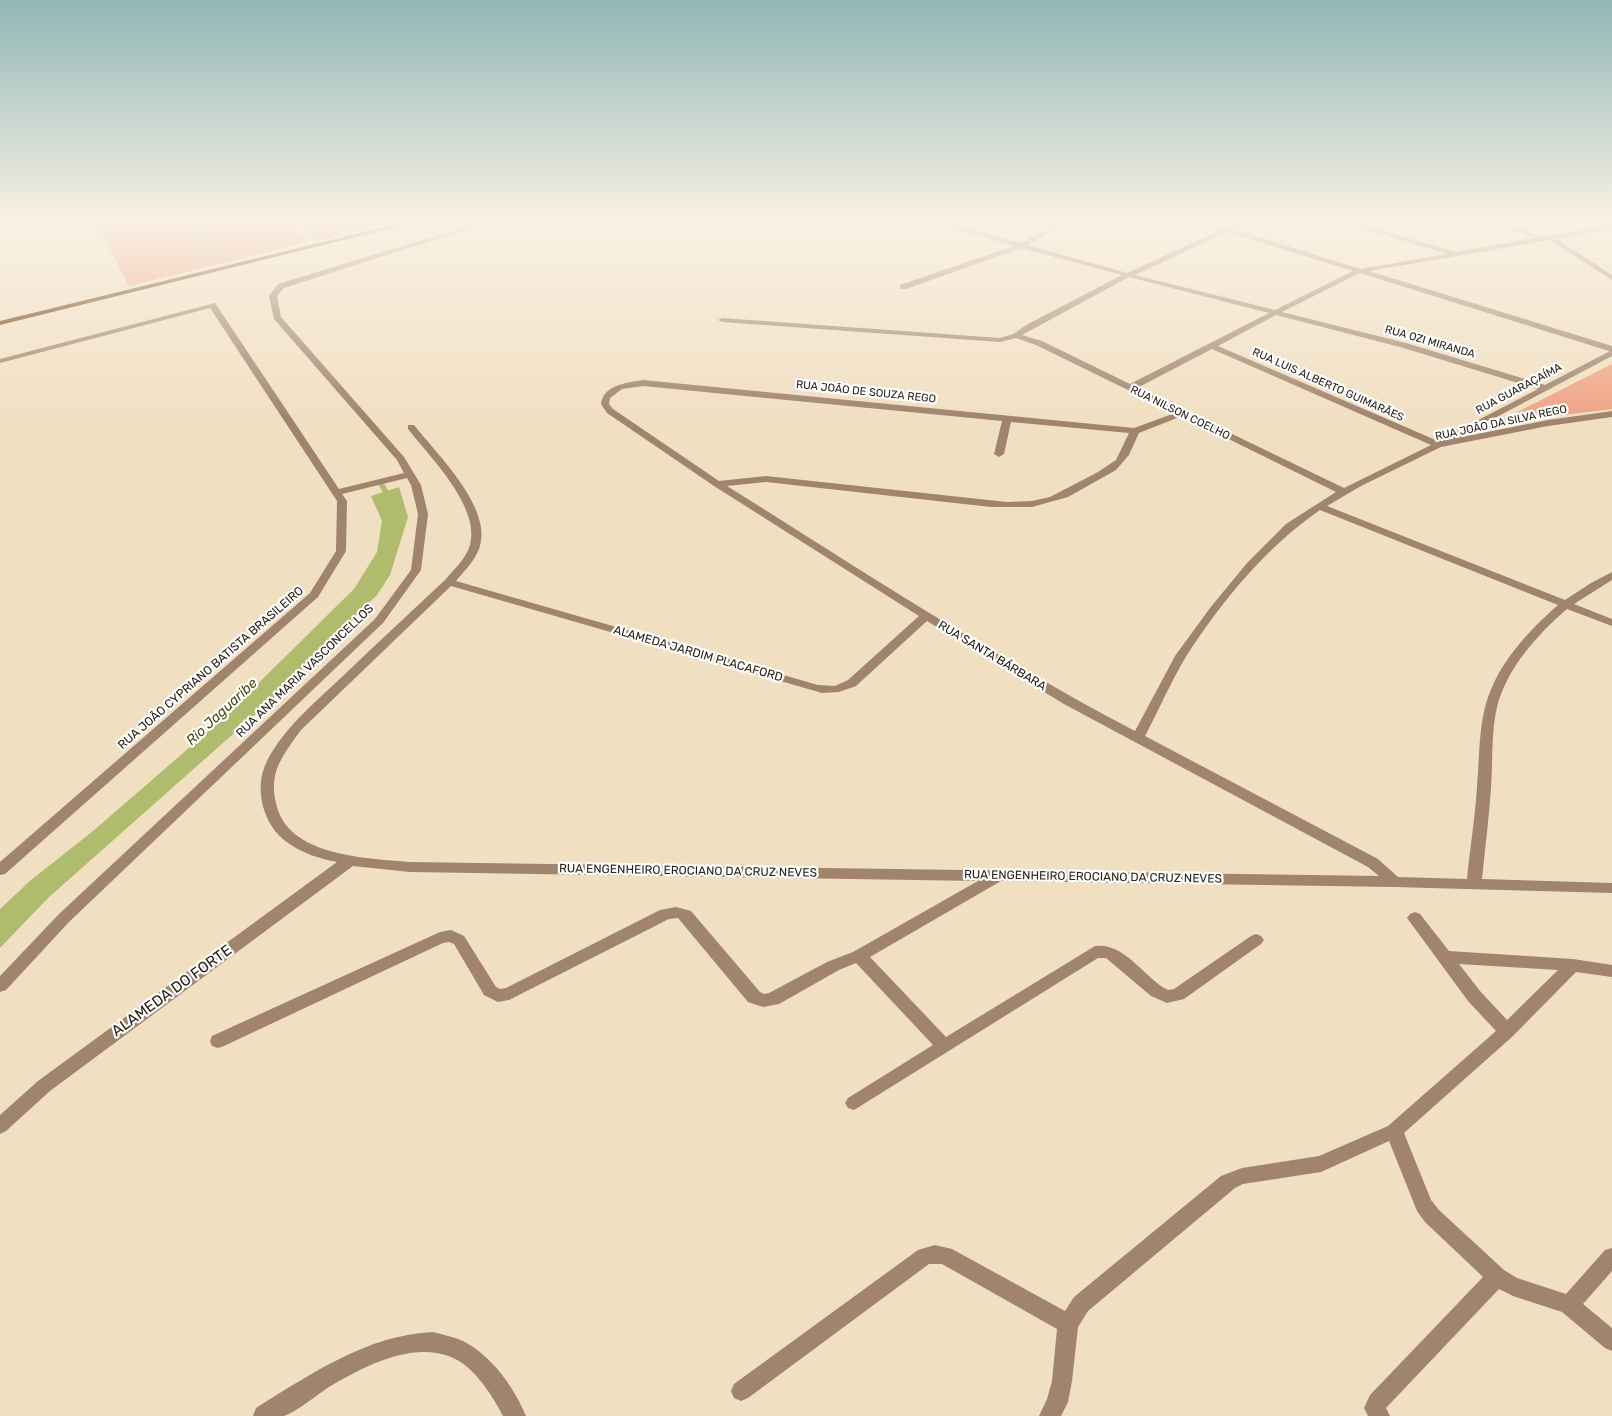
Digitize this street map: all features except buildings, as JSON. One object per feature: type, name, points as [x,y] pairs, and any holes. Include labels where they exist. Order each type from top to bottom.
[{"type":"main road","points":[[0,323],[148,287]]},
{"type":"street","name":"RUA ANA MARIA VASCONCELLOS","points":[[0,986],[64,918],[379,621],[416,570],[422,514],[416,485],[408,475],[401,459],[277,317],[273,296],[280,287]]},
{"type":"street","points":[[722,320],[993,341],[1016,336],[1031,326],[1105,287]]},
{"type":"street","name":"RUA OZI MIRANDA","points":[[1175,287],[1448,357],[1545,388]]},
{"type":"street","points":[[1130,388],[1325,287]]},
{"type":"street","points":[[1410,287],[1612,351]]},
{"type":"street","name":"RUA JOÃO CYPRIANO BATISTA BRASILEIRO","points":[[0,361],[212,305],[339,492],[342,502],[341,550],[314,595],[0,870]]},
{"type":"street","name":"RUA NILSON COELHO","points":[[1016,336],[1039,343],[1344,492]]},
{"type":"street","name":"RUA LUIS ALBERTO GUIMARÃES","points":[[1210,345],[1438,445]]},
{"type":"street","name":"RUA GUARAÇAÍMA","points":[[1438,445],[1612,351]]},
{"type":"street","name":"RUA JOÃO DE SOUZA REGO","points":[[606,404],[606,397],[619,387],[643,383],[1135,431],[1181,414]]},
{"type":"street","name":"RUA SANTA BÁRBARA","points":[[606,404],[610,411],[717,484],[926,616],[1068,701],[1373,863],[1394,882]]},
{"type":"street","name":"RUA JOÃO DA SILVA REGO","points":[[1137,738],[1182,656],[1214,610],[1251,565],[1290,526],[1319,506],[1438,445],[1548,423],[1612,414]]},
{"type":"street","points":[[999,454],[1007,418]]},
{"type":"street","name":"RUA ENGENHEIRO EROCIANO DA CRUZ NEVES","points":[[411,427],[471,506],[476,541],[468,561],[449,582],[296,727],[280,750],[269,773],[267,797],[274,821],[292,838],[313,851],[349,860],[410,867],[1474,883],[1612,888]]},
{"type":"street","points":[[717,484],[766,479],[991,504],[1023,506],[1043,504],[1062,497],[1112,468],[1120,461],[1135,431]]},
{"type":"street","points":[[339,492],[408,475]]},
{"type":"street","points":[[1319,506],[1612,622]]},
{"type":"street","points":[[1474,883],[1484,788],[1488,725],[1499,685],[1518,655],[1538,629],[1566,603],[1612,575]]},
{"type":"street","name":"ALAMEDA JARDIM PLACAFORD","points":[[449,582],[829,691],[842,689],[852,683],[926,616]]},
{"type":"street","points":[[379,621],[404,626]]},
{"type":"street","points":[[272,723],[296,727]]},
{"type":"street","name":"ALAMEDA DO FORTE","points":[[0,1126],[44,1086],[349,860]]},
{"type":"street","points":[[218,1042],[440,938],[451,936],[459,940],[490,991],[498,996],[509,994],[672,912],[686,915],[754,997],[763,1001],[773,999],[833,966],[859,956],[998,876]]},
{"type":"street","points":[[1415,918],[1474,996],[1506,1031]]},
{"type":"street","points":[[854,1103],[1096,952],[1103,951],[1112,954],[1157,992],[1167,997],[1178,995],[1256,940]]},
{"type":"street","points":[[859,956],[944,1046]]},
{"type":"street","points":[[1444,957],[1573,965],[1612,972]]},
{"type":"street","points":[[1050,1416],[1057,1402],[1062,1381],[1064,1343],[1068,1324],[1082,1304],[1228,1182],[1242,1176],[1321,1164],[1394,1131],[1506,1031],[1573,965]]},
{"type":"street","points":[[1394,1131],[1424,1205],[1432,1216],[1497,1277],[1513,1286],[1569,1305],[1612,1341]]},
{"type":"street","points":[[741,1391],[925,1256],[945,1255],[1068,1324]]},
{"type":"street","points":[[1569,1305],[1612,1257]]},
{"type":"street","points":[[1379,1416],[1375,1408],[1376,1402],[1497,1277]]},
{"type":"street","points":[[264,1416],[324,1378],[366,1357],[404,1342],[434,1341],[456,1348],[480,1366],[503,1393],[515,1416]]},
{"type":"shaded area","points":[[1612,364],[1612,409],[1556,416],[1482,430]]},
{"type":"shaded area","points":[[399,487],[408,517],[390,575],[377,595],[267,704],[48,898],[0,948],[0,909],[31,880],[93,831],[219,722],[354,589],[377,552],[382,521],[371,496]]},
{"type":"waterway","name":"Rio Jaguaribe","points":[[380,482],[390,499]]}]
